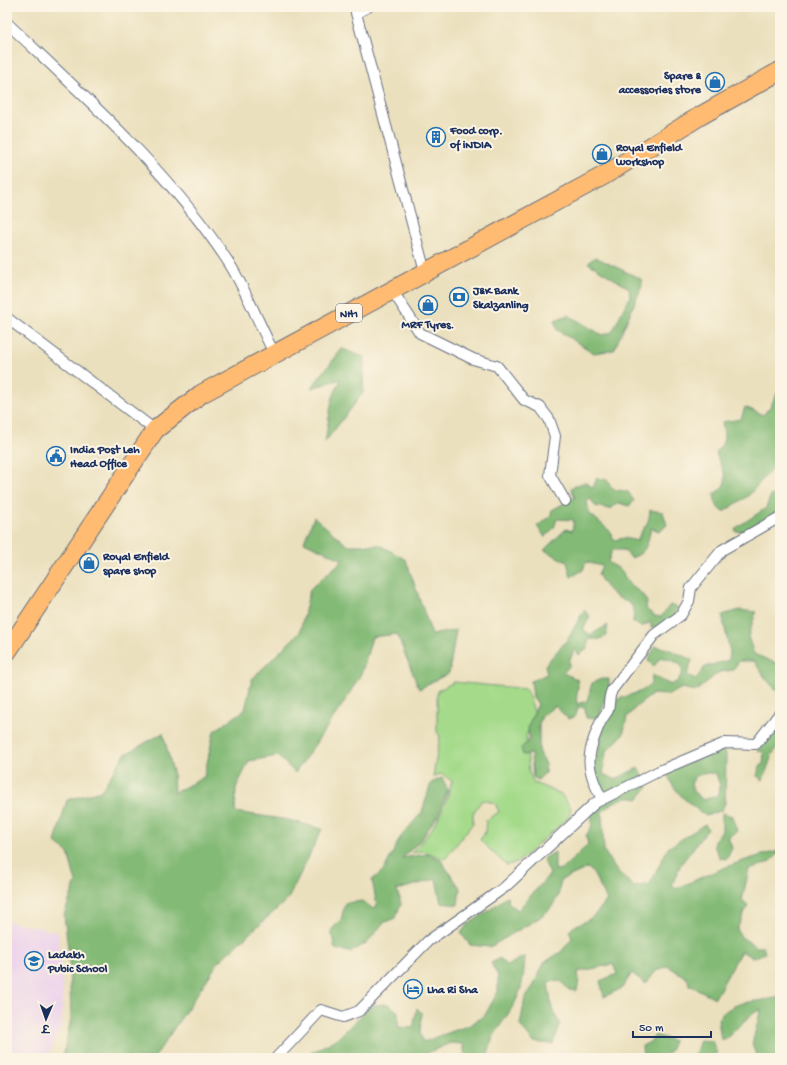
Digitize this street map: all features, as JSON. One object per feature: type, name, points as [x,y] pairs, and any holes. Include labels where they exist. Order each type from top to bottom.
[{"type":"highway","name":"NH1","points":[[7,652],[155,430],[201,394],[274,353],[603,176],[688,124],[780,71]]},
{"type":"street","points":[[368,7],[356,13],[425,272]]},
{"type":"street","points":[[7,23],[124,135],[184,200],[229,264],[274,353]]},
{"type":"street","points":[[392,290],[420,333],[473,359],[497,366],[524,400],[540,407],[549,419],[555,436],[550,475],[565,501]]},
{"type":"street","points":[[7,318],[155,430]]},
{"type":"street","points":[[602,799],[592,778],[589,758],[594,737],[608,710],[608,698],[612,690],[654,635],[681,614],[689,601],[691,588],[722,550],[780,517]]},
{"type":"street","points":[[276,1058],[321,1010],[343,1017],[359,1011],[428,941],[505,887],[595,803],[658,771],[725,743],[756,744],[780,713]]},
{"type":"shaded area","name":"Ladakh Pubic School","points":[[7,921],[58,932],[63,990],[61,1028],[47,1058],[7,1058]]},
{"type":"green space","points":[[595,257],[641,279],[642,286],[614,350],[594,353],[557,330],[555,320],[568,315],[602,335],[612,332],[630,296],[629,288],[588,263]]},
{"type":"green space","points":[[342,349],[364,357],[363,393],[325,442],[332,399],[341,379],[311,388]]},
{"type":"green space","points":[[780,388],[780,422],[774,466],[748,496],[723,512],[715,502],[714,494],[721,489],[725,480],[725,475],[716,452],[722,444],[724,438],[722,422],[741,419],[745,407],[763,415],[770,407]]},
{"type":"green space","points":[[597,478],[606,479],[613,489],[628,492],[634,501],[629,506],[619,503],[609,509],[595,506],[591,499],[587,501],[589,513],[612,533],[613,540],[625,538],[637,541],[647,524],[650,510],[663,512],[667,525],[659,531],[651,528],[646,547],[641,553],[631,558],[624,550],[612,550],[608,562],[621,570],[628,583],[642,594],[647,602],[646,609],[655,616],[661,617],[670,605],[677,607],[676,614],[668,621],[665,619],[660,627],[651,628],[651,622],[641,627],[633,622],[634,610],[630,603],[615,596],[604,584],[598,574],[602,566],[586,562],[583,570],[571,577],[567,562],[544,550],[566,529],[572,531],[574,520],[557,519],[554,528],[545,537],[537,526],[550,517],[552,510],[575,497],[571,488],[585,482],[593,488]]},
{"type":"green space","points":[[771,495],[780,497],[780,507],[778,512],[761,525],[747,530],[735,531],[736,528],[766,508]]},
{"type":"green space","points":[[314,517],[347,545],[380,545],[406,560],[432,635],[456,630],[449,673],[419,689],[397,634],[372,637],[362,672],[345,701],[295,773],[278,756],[249,761],[236,788],[235,812],[289,820],[322,829],[288,899],[220,960],[154,1058],[63,1058],[71,1018],[69,956],[64,915],[76,882],[68,853],[55,842],[67,800],[101,791],[124,755],[163,733],[173,772],[174,793],[204,777],[214,731],[245,710],[252,679],[300,632],[310,589],[343,560],[304,542]]},
{"type":"green space","points":[[584,610],[590,617],[583,629],[590,635],[608,625],[606,636],[600,639],[589,639],[587,649],[579,655],[575,649],[569,661],[570,665],[563,673],[577,679],[577,704],[587,701],[592,683],[601,679],[609,679],[609,688],[599,718],[586,718],[585,707],[578,707],[576,716],[568,719],[555,706],[542,716],[539,724],[539,753],[546,764],[545,773],[538,780],[533,777],[531,754],[523,755],[521,748],[529,741],[528,726],[538,704],[533,697],[531,681],[547,674],[545,665],[568,639]]},
{"type":"green space","points":[[740,610],[756,612],[748,637],[754,654],[780,665],[780,694],[766,679],[754,661],[739,661],[733,670],[719,672],[696,691],[682,688],[668,695],[653,694],[636,707],[627,717],[623,735],[606,752],[603,774],[615,779],[638,768],[648,787],[638,799],[627,798],[618,800],[602,812],[604,851],[616,870],[634,887],[650,884],[668,848],[705,824],[708,829],[681,864],[672,885],[676,889],[726,867],[779,851],[774,859],[749,869],[742,900],[748,905],[737,929],[741,937],[757,947],[763,947],[765,953],[753,958],[741,951],[715,998],[689,985],[688,979],[668,966],[656,971],[646,984],[632,973],[622,988],[604,997],[600,981],[617,974],[613,964],[578,972],[579,980],[577,991],[569,990],[561,981],[548,982],[552,1009],[560,1025],[553,1044],[533,1042],[520,1025],[525,998],[534,985],[544,963],[562,951],[572,938],[569,931],[592,917],[607,900],[593,873],[588,868],[561,880],[558,896],[551,908],[539,918],[490,947],[470,945],[461,933],[467,925],[487,912],[507,896],[509,903],[518,910],[550,874],[543,859],[555,852],[555,870],[562,869],[588,845],[586,836],[592,825],[591,810],[598,804],[593,764],[598,753],[604,722],[615,700],[642,691],[651,684],[652,675],[671,685],[678,681],[683,671],[679,663],[661,657],[654,666],[648,661],[655,646],[668,649],[692,660],[687,675],[696,679],[705,667],[729,660],[730,652],[722,615]]},
{"type":"green space","points":[[454,682],[527,689],[535,715],[526,736],[529,772],[534,783],[561,794],[571,808],[569,817],[517,863],[506,865],[480,840],[485,832],[486,820],[499,812],[495,803],[482,800],[473,813],[473,823],[445,859],[423,851],[411,853],[419,846],[437,820],[446,801],[452,781],[441,774],[433,777],[440,736],[437,732],[437,691]]},
{"type":"green space","points":[[780,723],[780,742],[772,755],[763,780],[757,776],[760,766],[763,765],[764,752],[758,751]]},
{"type":"green space","points":[[722,750],[726,753],[725,803],[722,810],[706,816],[678,793],[668,775],[677,767]],"holes":[[[707,773],[716,773],[720,786],[717,796],[703,800],[694,792],[691,784],[695,776]]]},
{"type":"green space","points":[[442,778],[448,790],[439,813],[421,840],[402,858],[427,854],[440,859],[460,888],[458,905],[441,903],[436,879],[397,890],[401,904],[395,918],[383,923],[368,942],[351,952],[335,949],[331,930],[341,920],[345,903],[363,901],[373,909],[377,906],[372,880],[384,870],[400,838],[422,812],[431,783]]},
{"type":"green space","points":[[722,813],[732,816],[737,831],[728,837],[732,848],[727,859],[720,858],[714,846],[716,838],[722,831]]},
{"type":"green space","points":[[525,956],[519,993],[510,1011],[494,1036],[488,1058],[460,1058],[465,1054],[463,1044],[450,1043],[416,1058],[301,1058],[337,1039],[372,1005],[388,1004],[398,1012],[398,1027],[413,1028],[417,1008],[422,1013],[420,1033],[423,1042],[470,1025],[485,1015],[498,992],[498,976],[491,963],[500,958],[507,966]]},
{"type":"green space","points":[[780,997],[780,1058],[757,1058],[752,1044],[761,1009],[746,1019],[725,1039],[721,1039],[718,1019],[724,1012],[746,1002]]},
{"type":"green space","points":[[655,1035],[674,1041],[669,1053],[665,1054],[665,1058],[643,1058],[642,1046],[650,1042]]},
{"type":"green space","points":[[700,1040],[712,1041],[717,1053],[714,1058],[694,1058]]},
{"type":"place","name":"Spare & accessories store","points":[[715,82]]},
{"type":"place","name":"Food corp. of iNDIA","points":[[436,137]]},
{"type":"place","name":"Royal Enfield workshop","points":[[602,154]]},
{"type":"place","name":"J&K Bank Skalzanling","points":[[459,297]]},
{"type":"place","name":"MRF Tyres.","points":[[428,305]]},
{"type":"place","name":"India Post Leh Head Office","points":[[56,456]]},
{"type":"place","name":"Royal Enfield spare shop","points":[[89,563]]},
{"type":"place","name":"Ladakh Pubic School","points":[[34,961]]},
{"type":"place","name":"Lha Ri Sha","points":[[413,989]]}]
